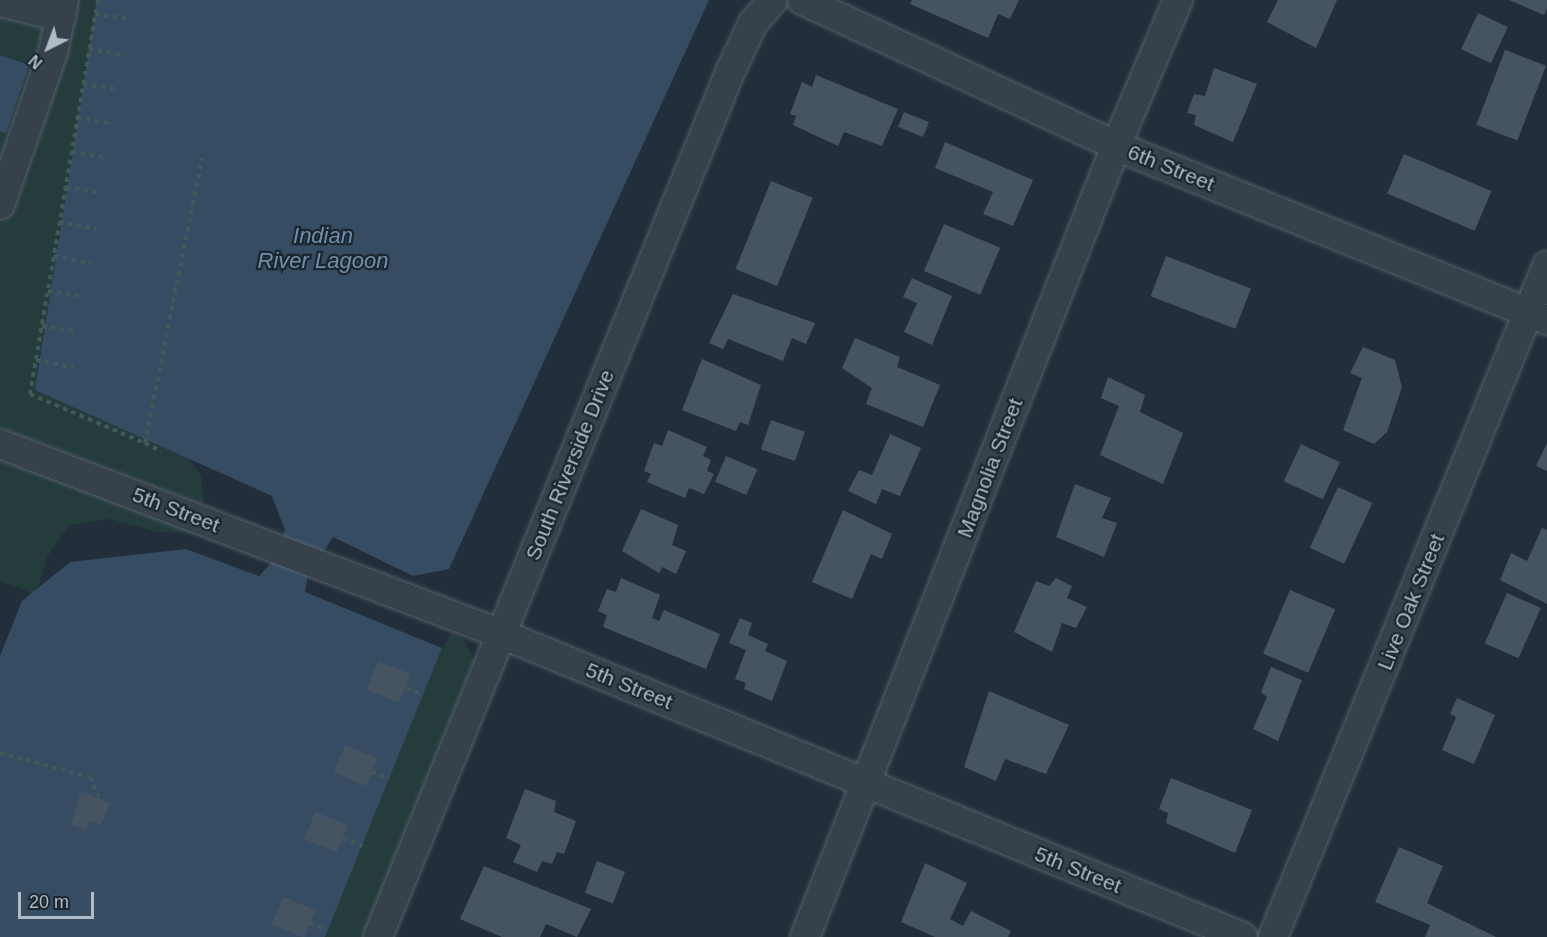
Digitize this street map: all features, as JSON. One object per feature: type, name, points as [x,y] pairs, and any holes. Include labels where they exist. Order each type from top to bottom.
[{"type":"street","name":"South Riverside Drive","points":[[378,937],[731,70],[753,23],[773,0]]},
{"type":"street","name":"6th Street","points":[[802,0],[1116,146],[1538,316]]},
{"type":"street","name":"Magnolia Street","points":[[805,937],[1116,146],[1178,0]]},
{"type":"street","points":[[0,2],[62,9],[53,52],[0,205]]},
{"type":"street","name":"Live Oak Street","points":[[1273,937],[1538,316],[1547,266]]},
{"type":"street","name":"5th Street","points":[[4,445],[501,634],[1244,937]]},
{"type":"path","points":[[98,0],[30,394],[161,451]]},
{"type":"path","points":[[95,14],[130,19]]},
{"type":"path","points":[[89,49],[123,55]]},
{"type":"path","points":[[83,84],[117,89]]},
{"type":"path","points":[[77,118],[113,124]]},
{"type":"path","points":[[72,152],[108,158]]},
{"type":"path","points":[[145,443],[202,158]]},
{"type":"path","points":[[66,187],[99,192]]},
{"type":"path","points":[[59,222],[96,229]]},
{"type":"path","points":[[54,256],[91,262]]},
{"type":"path","points":[[48,291],[85,297]]},
{"type":"path","points":[[42,326],[78,332]]},
{"type":"path","points":[[36,360],[73,367]]},
{"type":"path","points":[[406,688],[423,695]]},
{"type":"path","points":[[0,753],[90,777],[100,799]]},
{"type":"path","points":[[371,772],[389,779]]},
{"type":"path","points":[[343,838],[362,846]]},
{"type":"path","points":[[310,923],[327,930]]},
{"type":"green space","points":[[0,0],[110,0],[172,436],[201,476],[204,505],[0,428]]},
{"type":"green space","points":[[0,459],[195,533],[157,532],[110,519],[69,525],[47,557],[34,601],[27,590],[0,581]]},
{"type":"green space","points":[[452,632],[464,639],[474,660],[364,937],[325,937],[442,648]]},
{"type":"water","name":"Indian River Lagoon","points":[[97,0],[709,0],[449,569],[413,576],[333,537],[308,575],[305,592],[442,648],[325,937],[0,937],[0,656],[22,601],[70,562],[186,549],[259,576],[274,560],[285,530],[272,496],[35,390]]},
{"type":"water","points":[[0,55],[29,65],[6,133],[0,131]]},
{"type":"building","points":[[912,0],[1019,0],[1010,19],[998,14],[988,38],[910,4]]},
{"type":"building","points":[[1278,0],[1337,0],[1316,48],[1267,22]]},
{"type":"building","points":[[1509,0],[1547,0],[1547,9],[1544,15]]},
{"type":"building","points":[[1478,13],[1508,27],[1491,63],[1461,49]]},
{"type":"building","points":[[1505,50],[1546,66],[1517,140],[1476,125]]},
{"type":"building","points":[[1214,68],[1257,84],[1233,142],[1194,125],[1196,115],[1187,113],[1194,94],[1205,96]]},
{"type":"building","points":[[816,75],[898,109],[882,146],[844,132],[838,146],[793,125],[796,116],[790,114],[802,82],[812,87]]},
{"type":"building","points":[[904,112],[929,122],[923,137],[898,127]]},
{"type":"building","points":[[945,142],[1033,180],[1013,226],[983,214],[993,192],[935,168]]},
{"type":"building","points":[[1404,154],[1491,191],[1475,231],[1387,194]]},
{"type":"building","points":[[771,181],[813,198],[777,286],[735,269]]},
{"type":"building","points":[[944,224],[1000,248],[980,295],[924,271]]},
{"type":"building","points":[[1166,256],[1251,289],[1236,329],[1151,296]]},
{"type":"building","points":[[912,278],[952,296],[932,345],[904,332],[917,303],[903,297]]},
{"type":"building","points":[[733,294],[815,323],[806,344],[792,338],[783,361],[728,339],[723,349],[709,343]]},
{"type":"building","points":[[855,338],[900,357],[897,367],[940,385],[923,427],[866,404],[872,388],[842,368]]},
{"type":"building","points":[[1363,347],[1395,360],[1402,387],[1387,432],[1374,444],[1343,430],[1362,378],[1350,373]]},
{"type":"building","points":[[702,359],[761,385],[748,425],[740,422],[736,431],[682,410]]},
{"type":"building","points":[[1108,377],[1145,395],[1140,412],[1183,433],[1163,484],[1100,455],[1119,406],[1101,398]]},
{"type":"building","points":[[771,420],[805,432],[795,461],[761,449]]},
{"type":"building","points":[[668,430],[707,447],[703,456],[711,460],[707,471],[714,474],[704,494],[689,488],[685,498],[647,482],[651,474],[644,471],[654,443],[662,446]]},
{"type":"building","points":[[890,434],[921,448],[900,496],[882,489],[876,504],[848,491],[859,470],[872,475]]},
{"type":"building","points":[[1547,443],[1547,471],[1536,466]]},
{"type":"building","points":[[1301,444],[1340,462],[1323,499],[1284,481]]},
{"type":"building","points":[[726,456],[757,469],[746,495],[715,482]]},
{"type":"building","points":[[1075,484],[1111,498],[1102,518],[1117,523],[1104,557],[1056,537]]},
{"type":"building","points":[[1338,487],[1372,503],[1344,564],[1310,548]]},
{"type":"building","points":[[641,509],[678,525],[672,545],[686,551],[676,574],[662,567],[659,573],[622,551]]},
{"type":"building","points":[[843,510],[892,534],[882,559],[871,554],[852,599],[812,582]]},
{"type":"building","points":[[1542,528],[1547,530],[1547,604],[1500,580],[1511,553],[1527,561]]},
{"type":"building","points":[[621,578],[660,595],[652,618],[659,621],[664,610],[720,634],[706,669],[603,627],[607,615],[598,611],[607,589],[616,592]]},
{"type":"building","points":[[1056,578],[1072,586],[1067,598],[1087,607],[1076,628],[1062,623],[1052,652],[1014,632],[1036,581],[1049,586]]},
{"type":"building","points":[[1290,590],[1335,609],[1308,673],[1263,654]]},
{"type":"building","points":[[1507,593],[1541,608],[1518,658],[1485,643]]},
{"type":"building","points":[[740,618],[752,623],[748,635],[768,644],[765,651],[787,661],[772,701],[744,689],[746,683],[735,679],[746,650],[729,643]]},
{"type":"building","points":[[378,661],[410,674],[399,703],[366,690]]},
{"type":"building","points":[[1271,667],[1302,680],[1278,741],[1253,729],[1267,697],[1261,692]]},
{"type":"building","points":[[989,691],[1069,725],[1046,774],[1005,759],[996,781],[964,767]]},
{"type":"building","points":[[1457,698],[1495,715],[1474,764],[1442,750],[1456,717],[1450,714]]},
{"type":"building","points":[[345,745],[377,758],[366,786],[334,773]]},
{"type":"building","points":[[1171,778],[1252,810],[1235,853],[1166,823],[1168,813],[1159,809]]},
{"type":"building","points":[[525,789],[556,801],[554,812],[576,821],[564,854],[557,852],[552,864],[542,861],[537,872],[513,862],[521,845],[506,838]]},
{"type":"building","points":[[81,791],[110,803],[101,825],[89,821],[86,830],[71,825]]},
{"type":"building","points":[[315,812],[347,825],[337,852],[304,839]]},
{"type":"building","points":[[1399,847],[1443,866],[1427,903],[1496,937],[1425,937],[1430,925],[1375,902]]},
{"type":"building","points":[[597,861],[625,872],[613,903],[585,893]]},
{"type":"building","points":[[925,863],[967,883],[950,919],[963,926],[971,911],[1011,931],[1008,937],[935,937],[901,922]]},
{"type":"building","points":[[484,866],[591,909],[577,937],[546,924],[540,937],[502,937],[460,919]]},
{"type":"building","points":[[283,897],[315,910],[305,937],[272,925]]}]
